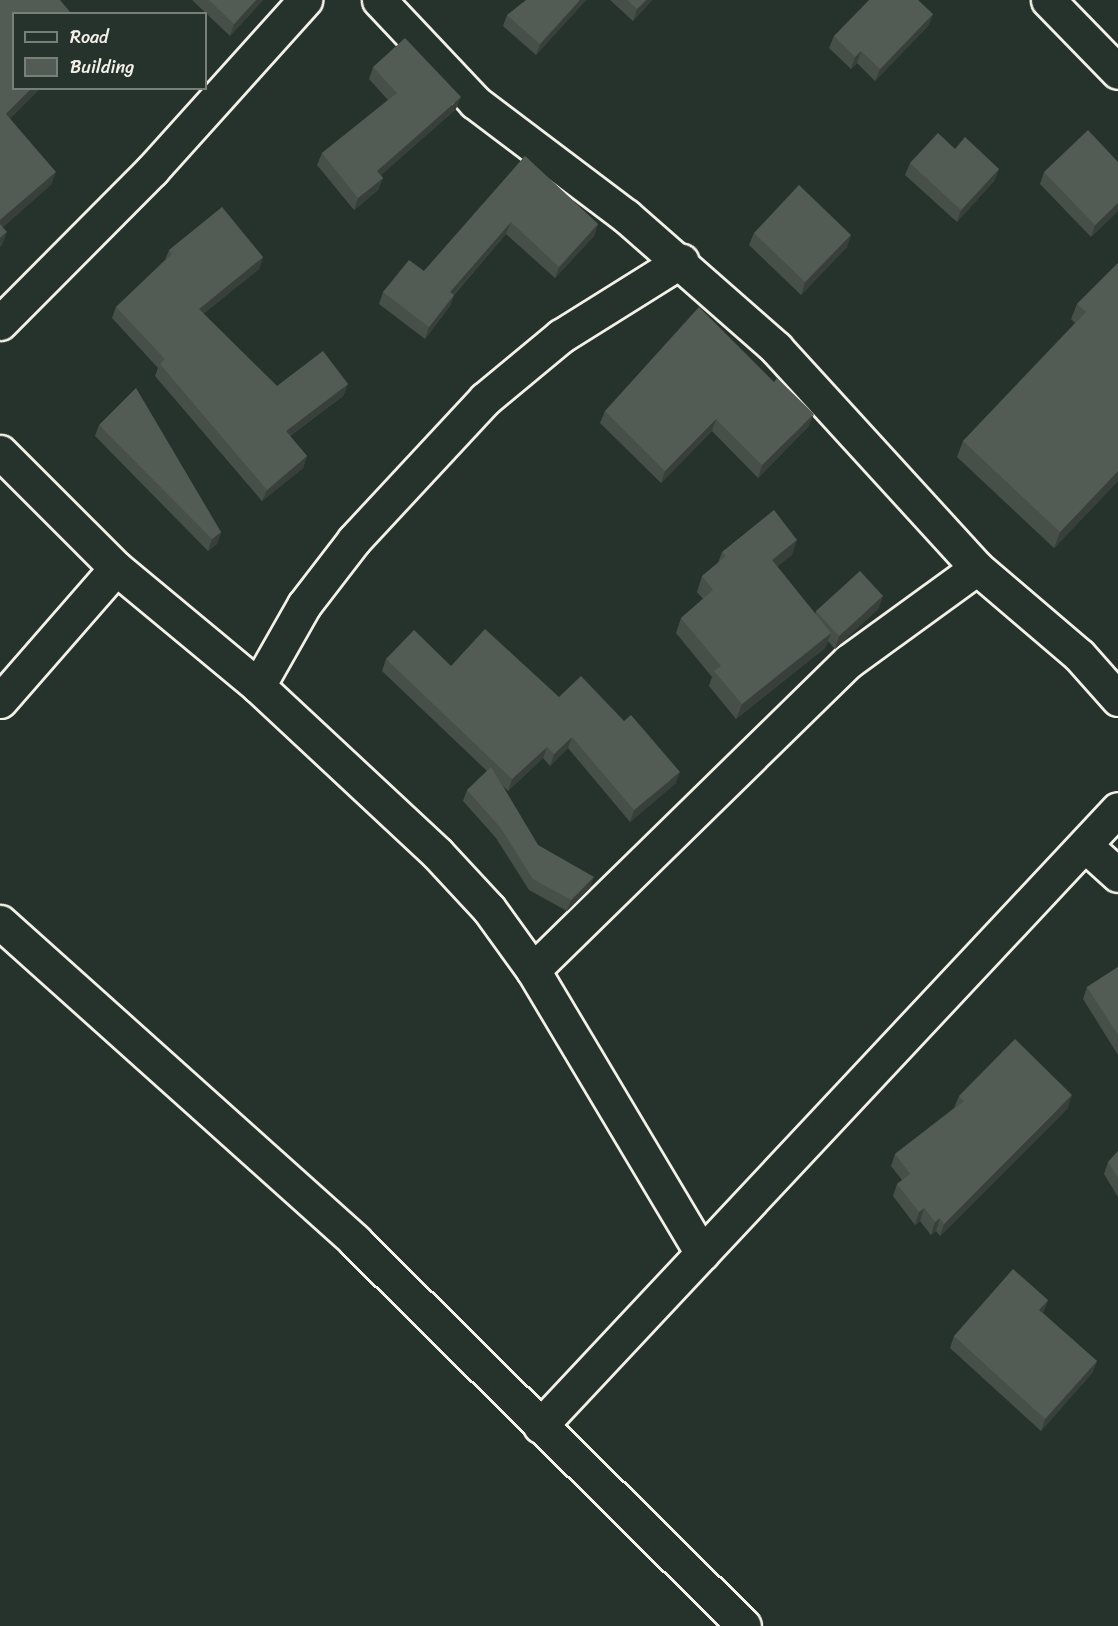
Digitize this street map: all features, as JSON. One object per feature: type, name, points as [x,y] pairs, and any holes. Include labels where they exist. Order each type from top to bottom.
[{"type":"main road","points":[[0,323],[152,170],[305,0]]},
{"type":"main road","points":[[379,0],[475,102],[681,261],[776,348],[978,568],[1079,655],[1118,699]]},
{"type":"main road","points":[[1048,0],[1118,72]]},
{"type":"main road","points":[[258,686],[304,605],[354,540],[485,399],[561,336],[681,261]]},
{"type":"main road","points":[[0,452],[116,567],[258,686],[437,852],[489,909],[533,970],[702,1254]]},
{"type":"main road","points":[[0,701],[116,567]]},
{"type":"main road","points":[[533,970],[849,661],[978,568]]},
{"type":"main road","points":[[540,1426],[1086,846],[1118,809]]},
{"type":"main road","points":[[1086,846],[1118,875]]},
{"type":"main road","points":[[0,922],[355,1241],[744,1626]]},
{"type":"building","points":[[0,0],[60,0],[70,12],[12,12],[12,90],[30,90],[6,114],[56,172],[0,220]]},
{"type":"building","points":[[209,0],[256,0],[234,24]]},
{"type":"building","points":[[526,0],[580,0],[540,44],[507,15]]},
{"type":"building","points":[[627,0],[646,0],[637,9]]},
{"type":"building","points":[[869,0],[918,0],[933,14],[880,69],[861,51],[855,57],[834,36]]},
{"type":"building","points":[[405,38],[461,97],[377,171],[383,178],[358,198],[322,153],[397,93],[373,67]]},
{"type":"building","points":[[1088,130],[1118,162],[1118,203],[1095,225],[1044,172]]},
{"type":"building","points":[[938,133],[955,149],[965,137],[999,169],[961,210],[910,163]]},
{"type":"building","points":[[525,156],[598,224],[559,267],[511,222],[450,292],[454,295],[429,327],[383,292],[409,260],[424,271]]},
{"type":"building","points":[[799,185],[851,235],[805,282],[754,233]]},
{"type":"building","points":[[222,207],[263,257],[199,309],[277,386],[323,351],[348,384],[286,431],[307,456],[267,490],[160,364],[165,359],[116,307],[172,254],[169,250]]},
{"type":"building","points":[[0,224],[7,232],[0,238]]},
{"type":"building","points":[[1118,263],[1118,471],[1060,532],[963,441],[1086,312],[1077,304]]},
{"type":"building","points":[[699,307],[774,382],[777,378],[814,414],[762,465],[716,419],[665,471],[605,411]]},
{"type":"building","points":[[136,388],[221,532],[212,539],[99,425]]},
{"type":"building","points":[[774,510],[797,540],[772,560],[831,633],[742,704],[714,671],[721,666],[681,618],[713,590],[702,576],[726,556],[722,552]]},
{"type":"building","points":[[860,571],[883,596],[839,636],[816,611]]},
{"type":"building","points":[[485,629],[559,697],[581,676],[624,721],[631,715],[680,772],[634,810],[572,737],[554,754],[547,747],[512,779],[386,659],[414,630],[451,666]]},
{"type":"building","points":[[491,767],[538,845],[594,877],[571,900],[533,879],[500,827],[467,790]]},
{"type":"building","points":[[1118,967],[1118,1035],[1087,987]]},
{"type":"building","points":[[1015,1039],[1072,1095],[944,1224],[940,1218],[935,1222],[924,1208],[919,1212],[897,1184],[910,1174],[895,1154],[964,1101],[959,1096]]},
{"type":"building","points":[[1118,1151],[1118,1178],[1108,1162]]},
{"type":"building","points":[[1013,1269],[1048,1300],[1039,1310],[1097,1361],[1045,1419],[954,1336]]}]
